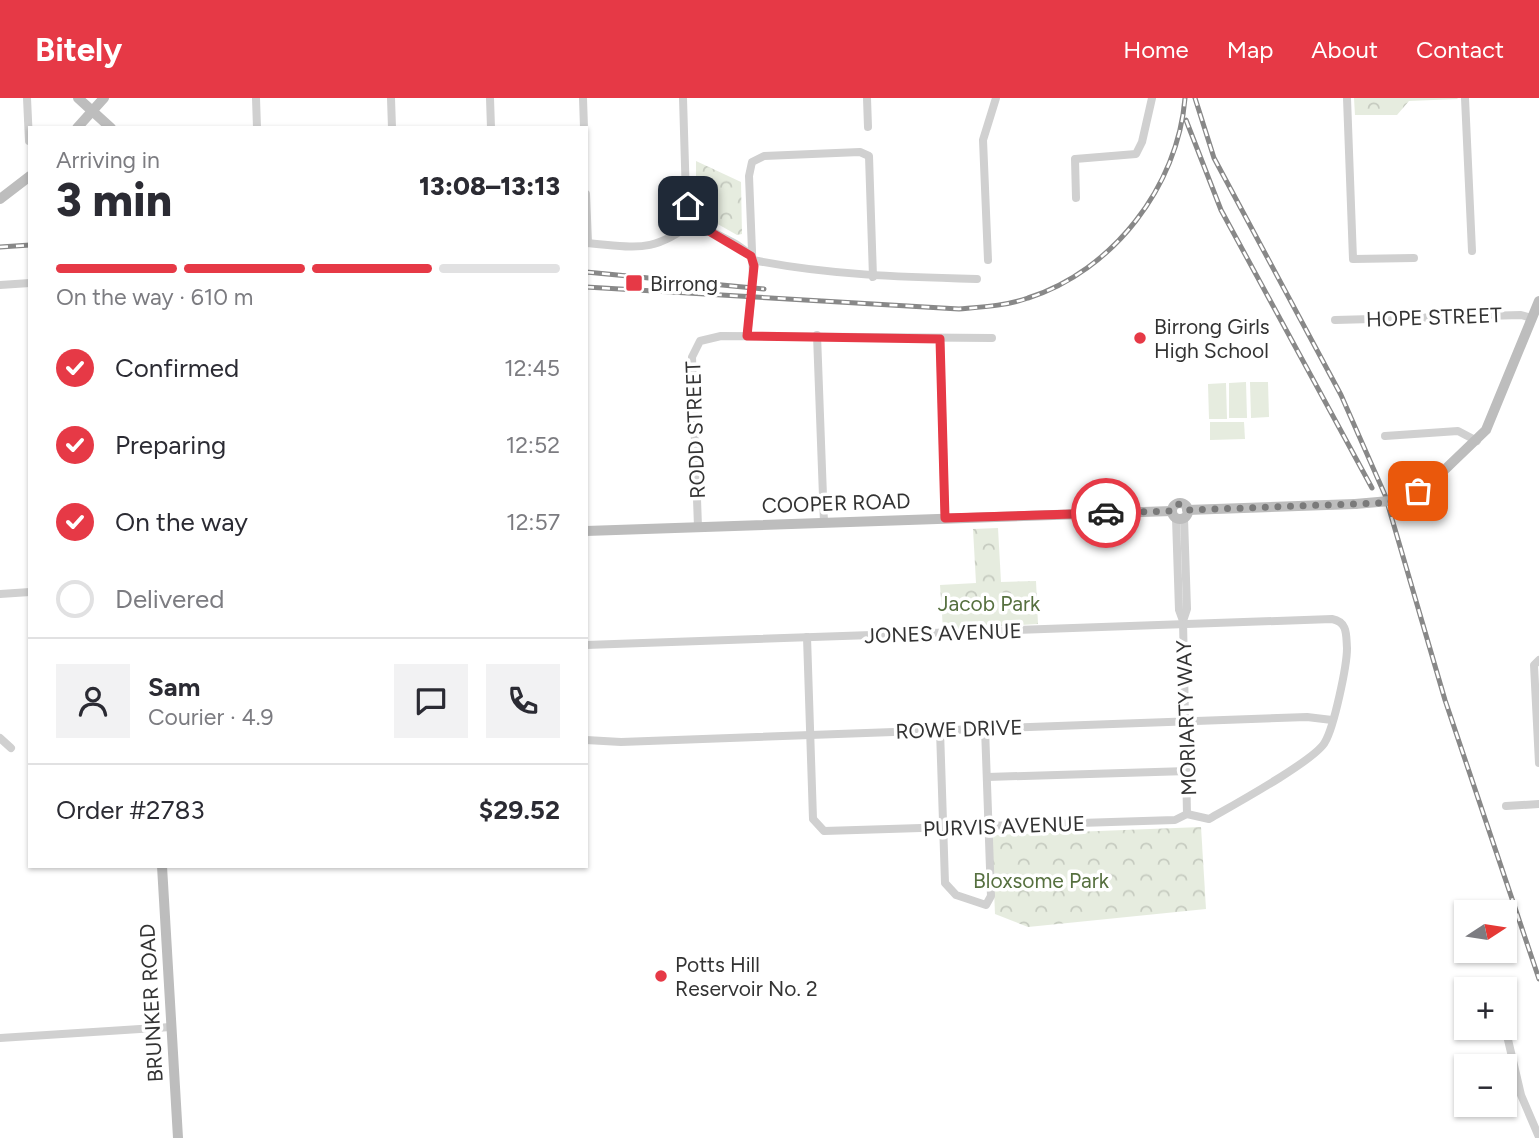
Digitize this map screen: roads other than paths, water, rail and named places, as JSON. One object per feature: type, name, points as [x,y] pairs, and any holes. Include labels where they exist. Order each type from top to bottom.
[{"type":"street","points":[[27,98],[28,126]]},
{"type":"street","points":[[78,98],[109,126]]},
{"type":"street","points":[[79,126],[104,98]]},
{"type":"street","points":[[256,98],[257,126]]},
{"type":"street","points":[[391,98],[392,126]]},
{"type":"street","points":[[490,98],[491,126]]},
{"type":"street","points":[[583,98],[584,126]]},
{"type":"street","points":[[683,98],[686,199],[695,221],[752,258],[796,269],[873,277],[977,279]]},
{"type":"street","points":[[867,98],[868,127]]},
{"type":"street","points":[[988,260],[983,140],[996,98]]},
{"type":"street","points":[[1076,198],[1075,159],[1136,154],[1152,98]]},
{"type":"street","points":[[1347,98],[1353,259],[1414,258]]},
{"type":"street","points":[[1465,98],[1472,251]]},
{"type":"street","points":[[873,277],[869,156],[860,152],[755,159],[749,170],[753,276],[747,336],[992,338]]},
{"type":"street","points":[[0,200],[28,178]]},
{"type":"street","points":[[588,243],[649,247],[669,240],[695,221]]},
{"type":"street","points":[[0,285],[28,284]]},
{"type":"street","points":[[1385,436],[1458,431],[1477,441],[1492,420],[1539,301]]},
{"type":"street","name":"HOPE STREET","points":[[1335,320],[1521,314],[1532,318]]},
{"type":"street","points":[[817,335],[824,523]]},
{"type":"street","name":"RODD STREET","points":[[698,527],[692,357],[694,347],[704,338],[747,336]]},
{"type":"street","points":[[940,339],[945,518]]},
{"type":"street","name":"COOPER ROAD","points":[[588,531],[945,518],[1180,514],[1401,500],[1435,479],[1477,441]]},
{"type":"street","name":"MORIARTY WAY","points":[[1180,514],[1178,610],[1183,623],[1188,814]]},
{"type":"street","points":[[0,594],[28,592]]},
{"type":"street","name":"JONES AVENUE","points":[[588,645],[1183,623],[1332,619],[1340,621]]},
{"type":"street","name":"PURVIS AVENUE","points":[[811,735],[813,819],[819,828],[831,831],[1175,820],[1188,814],[1209,819],[1306,759],[1325,743],[1347,659],[1346,628],[1340,621]]},
{"type":"street","points":[[807,637],[811,735]]},
{"type":"street","points":[[1539,660],[1534,666],[1539,762]]},
{"type":"street","name":"ROWE DRIVE","points":[[588,740],[621,742],[1307,717],[1332,720]]},
{"type":"street","points":[[940,730],[946,883],[952,892],[982,905],[990,900],[985,728]]},
{"type":"street","points":[[0,738],[11,748]]},
{"type":"street","points":[[986,777],[1188,771]]},
{"type":"street","points":[[1506,806],[1539,804]]},
{"type":"street","name":"BRUNKER ROAD","points":[[162,868],[178,1138]]},
{"type":"street","points":[[0,1038],[171,1027]]},
{"type":"street","points":[[1508,1040],[1521,1095],[1539,1137]]},
{"type":"railway","points":[[588,287],[959,309],[1028,298],[1059,285],[1087,268],[1113,246],[1136,221],[1155,193],[1169,163],[1180,131],[1185,98]]},
{"type":"railway","points":[[1195,98],[1214,158],[1341,395],[1385,495],[1445,700],[1539,979]]},
{"type":"railway","points":[[1186,120],[1221,210],[1372,488]]},
{"type":"railway","points":[[0,247],[28,245]]},
{"type":"railway","points":[[588,272],[764,289]]},
{"type":"place","name":"Birrong","points":[[634,283]]},
{"type":"place","name":"Birrong Girls High School","points":[[1140,338]]},
{"type":"place","name":"Potts Hill Reservoir No. 2","points":[[661,976]]},
{"type":"park label","name":"Jacob Park","points":[[989,603]]},
{"type":"park label","name":"Bloxsome Park","points":[[1041,880]]}]
